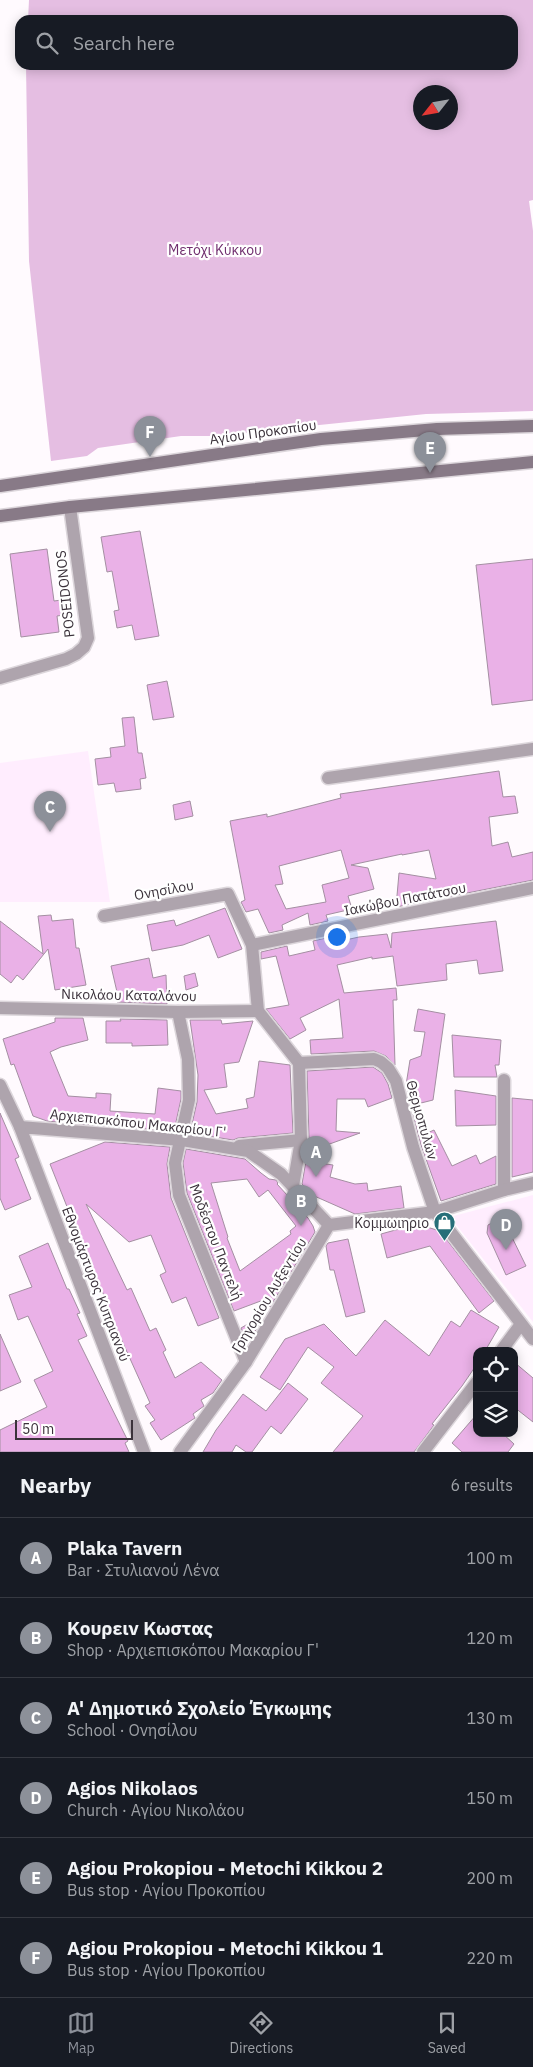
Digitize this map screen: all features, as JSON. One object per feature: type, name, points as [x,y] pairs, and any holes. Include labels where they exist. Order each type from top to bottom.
[{"type":"main road","name":"Αγίου Προκοπίου","points":[[0,486],[321,439],[438,429],[533,426]]},
{"type":"main road","points":[[0,516],[70,507],[533,462]]},
{"type":"street","name":"POSEIDONOS","points":[[0,678],[66,659],[84,647],[88,638],[70,507]]},
{"type":"street","points":[[328,778],[533,749]]},
{"type":"street","name":"Ιακώβου Πατάτσου","points":[[252,945],[533,888]]},
{"type":"street","name":"Ονησίλου","points":[[104,916],[228,894],[252,945]]},
{"type":"street","points":[[252,945],[258,1011],[299,1063],[301,1140],[293,1186]]},
{"type":"street","name":"Νικολάου Καταλάνου","points":[[0,1008],[178,1012],[258,1011]]},
{"type":"street","name":"Μοδέστου Παντελή","points":[[178,1012],[188,1059],[189,1100],[182,1140],[175,1163],[179,1195],[246,1362]]},
{"type":"street","name":"Θερμοπυλών","points":[[299,1063],[374,1060],[388,1068],[396,1081],[413,1147],[434,1212],[533,1338]]},
{"type":"street","points":[[504,1080],[504,1190]]},
{"type":"street","points":[[0,1085],[20,1127]]},
{"type":"street","name":"Αρχιεπισκόπου Μακαρίου Γ'","points":[[20,1127],[182,1140],[248,1151],[258,1156],[281,1174],[329,1225]]},
{"type":"street","name":"Εθνομάρτυρος Κυπριανού","points":[[20,1127],[144,1452]]},
{"type":"street","points":[[230,1147],[301,1140]]},
{"type":"street","points":[[329,1225],[434,1212],[504,1190],[533,1184]]},
{"type":"street","name":"Γρηγορίου Αυξεντίου","points":[[180,1452],[246,1362],[329,1225]]},
{"type":"street","points":[[504,1347],[521,1324]]},
{"type":"street","points":[[423,1452],[473,1387]]},
{"type":"shaded area","points":[[88,751],[110,902],[0,902],[0,763]]},
{"type":"shaded area","points":[[533,1195],[533,1322],[450,1217]]},
{"type":"green space","name":"Μετόχι Κύκκου","points":[[29,0],[533,0],[533,200],[529,201],[533,231],[533,411],[426,414],[214,436],[181,436],[98,448],[87,456],[51,461],[29,261],[26,70],[518,70],[518,15],[28,15]]},
{"type":"building","points":[[140,531],[159,636],[135,640],[132,625],[117,628],[114,611],[119,610],[112,571],[107,572],[101,537]]},
{"type":"building","points":[[47,549],[54,601],[69,599],[71,614],[57,616],[59,632],[21,637],[10,554]]},
{"type":"building","points":[[533,559],[533,700],[492,705],[476,565]]},
{"type":"building","points":[[167,681],[174,717],[153,720],[147,685]]},
{"type":"building","points":[[134,717],[138,753],[142,753],[146,778],[140,779],[141,789],[116,792],[114,783],[98,785],[95,759],[111,757],[110,748],[125,746],[122,718]]},
{"type":"building","points":[[499,771],[503,797],[515,796],[518,813],[489,817],[492,846],[508,842],[512,857],[533,852],[533,880],[396,907],[399,873],[436,879],[429,850],[402,854],[351,865],[368,868],[374,889],[348,896],[352,909],[326,915],[328,921],[310,925],[308,913],[282,925],[283,930],[269,933],[258,909],[246,912],[241,902],[245,900],[230,821],[267,814],[267,817],[341,798],[340,794]],"holes":[[[341,850],[349,878],[322,885],[326,902],[286,909],[275,885],[283,884],[279,866]]]},
{"type":"building","points":[[190,801],[193,816],[175,820],[173,805]]},
{"type":"building","points":[[225,908],[242,949],[218,958],[209,935],[183,945],[152,951],[147,925],[174,920],[176,926]]},
{"type":"building","points":[[51,915],[52,921],[73,919],[76,948],[79,948],[86,985],[55,990],[48,949],[23,980],[17,975],[11,983],[0,974],[0,921],[43,954],[38,916]]},
{"type":"building","points":[[496,921],[503,971],[479,974],[477,960],[446,964],[447,980],[397,986],[393,956],[372,959],[372,957],[337,965],[344,993],[396,988],[397,1000],[393,1000],[395,1065],[386,1056],[374,1051],[311,1054],[310,1040],[343,1038],[339,999],[300,1018],[306,1030],[290,1039],[266,1009],[289,1005],[276,956],[261,959],[261,952],[287,946],[289,956],[315,950],[313,941],[331,937],[332,943],[359,937],[387,934],[391,948],[392,933]]},
{"type":"building","points":[[149,958],[153,978],[166,975],[167,1004],[117,1002],[115,992],[117,992],[111,966]]},
{"type":"building","points":[[195,973],[198,986],[186,990],[184,976]]},
{"type":"building","points":[[418,1009],[445,1014],[433,1100],[413,1105],[406,1085],[410,1060],[421,1056],[425,1032],[414,1031]]},
{"type":"building","points":[[55,1018],[83,1018],[88,1040],[50,1052],[68,1096],[96,1098],[96,1093],[111,1094],[110,1111],[155,1114],[158,1088],[181,1091],[174,1131],[79,1124],[79,1113],[58,1122],[47,1121],[33,1116],[14,1064],[11,1065],[3,1039],[55,1022]]},
{"type":"building","points":[[120,1019],[167,1020],[168,1045],[132,1046],[132,1043],[106,1043],[106,1021],[121,1021]]},
{"type":"building","points":[[190,1020],[221,1020],[222,1024],[253,1021],[239,1062],[224,1064],[227,1087],[204,1090],[216,1114],[248,1108],[246,1099],[254,1097],[259,1061],[290,1065],[293,1133],[233,1140],[190,1133],[197,1102],[198,1075]]},
{"type":"building","points":[[452,1035],[501,1040],[499,1065],[495,1065],[497,1077],[454,1077]]},
{"type":"building","points":[[373,1067],[382,1073],[392,1098],[368,1107],[365,1099],[337,1099],[336,1131],[360,1133],[313,1150],[309,1138],[307,1071]]},
{"type":"building","points":[[455,1090],[496,1096],[496,1125],[456,1126]]},
{"type":"building","points":[[512,1098],[533,1100],[533,1172],[512,1177]]},
{"type":"building","points":[[0,1113],[19,1157],[15,1159],[31,1199],[5,1210],[0,1198]]},
{"type":"building","points":[[416,1113],[425,1134],[434,1130],[452,1166],[476,1155],[480,1164],[496,1156],[496,1184],[441,1201],[421,1145],[413,1114]]},
{"type":"building","points":[[105,1142],[170,1147],[167,1164],[171,1198],[219,1318],[198,1326],[186,1297],[172,1303],[160,1275],[166,1272],[151,1235],[129,1242],[86,1204],[127,1290],[131,1288],[150,1331],[156,1328],[166,1350],[163,1352],[175,1378],[201,1362],[222,1380],[213,1393],[201,1400],[204,1406],[193,1414],[195,1418],[161,1440],[150,1423],[155,1420],[145,1406],[150,1403],[104,1301],[106,1300],[50,1164]]},
{"type":"building","points":[[186,1149],[245,1159],[269,1179],[276,1180],[277,1184],[313,1226],[315,1232],[270,1307],[266,1299],[234,1311],[187,1193],[183,1163]],"holes":[[[247,1179],[259,1197],[268,1190],[296,1226],[290,1231],[291,1234],[240,1271],[227,1238],[211,1183]]]},
{"type":"building","points":[[306,1161],[333,1165],[330,1177],[355,1184],[367,1183],[368,1191],[401,1186],[404,1208],[355,1214],[312,1195],[302,1184]]},
{"type":"building","points":[[497,1220],[505,1223],[526,1266],[506,1275],[487,1233],[488,1225]]},
{"type":"building","points":[[417,1224],[440,1231],[494,1301],[479,1313],[430,1246],[387,1258],[381,1234]]},
{"type":"building","points":[[348,1239],[365,1312],[346,1317],[334,1270],[330,1270],[326,1246],[328,1243]]},
{"type":"building","points":[[48,1243],[67,1289],[69,1289],[80,1313],[77,1314],[87,1336],[78,1340],[128,1441],[125,1443],[129,1452],[0,1452],[0,1430],[47,1407],[34,1380],[53,1371],[28,1316],[18,1320],[9,1295],[32,1287],[19,1256]]},
{"type":"building","points":[[471,1310],[499,1327],[487,1347],[473,1347],[473,1370],[432,1424],[434,1425],[414,1452],[333,1452],[363,1416],[321,1383],[334,1367],[308,1347],[280,1390],[260,1377],[285,1339],[324,1324],[356,1356],[385,1320],[429,1356],[451,1321],[460,1327]]},
{"type":"building","points":[[258,1318],[260,1323],[254,1333],[245,1337],[241,1328]]},
{"type":"building","points":[[0,1334],[21,1382],[0,1391]]},
{"type":"building","points":[[518,1365],[533,1378],[533,1422],[518,1410]]},
{"type":"building","points":[[288,1383],[308,1399],[281,1434],[271,1426],[252,1452],[246,1452],[236,1445],[232,1452],[203,1452],[216,1430],[243,1394],[266,1411]]},
{"type":"building","points":[[473,1419],[473,1437],[506,1437],[514,1444],[508,1452],[462,1452],[452,1443]]},
{"type":"place","name":"Agiou Prokopiou - Metochi Kikkou 1","points":[[150,457]]},
{"type":"place","name":"Agiou Prokopiou - Metochi Kikkou 2","points":[[430,473]]},
{"type":"place","name":"Α' Δημοτικό Σχολείο Έγκωμης","points":[[50,832]]},
{"type":"place","name":"Plaka Tavern","points":[[316,1177]]},
{"type":"place","name":"Κουρειν Κωστας","points":[[301,1226]]},
{"type":"place","name":"Κομμωιηριο","points":[[445,1242]]},
{"type":"place","name":"Agios Nikolaos","points":[[506,1250]]}]
